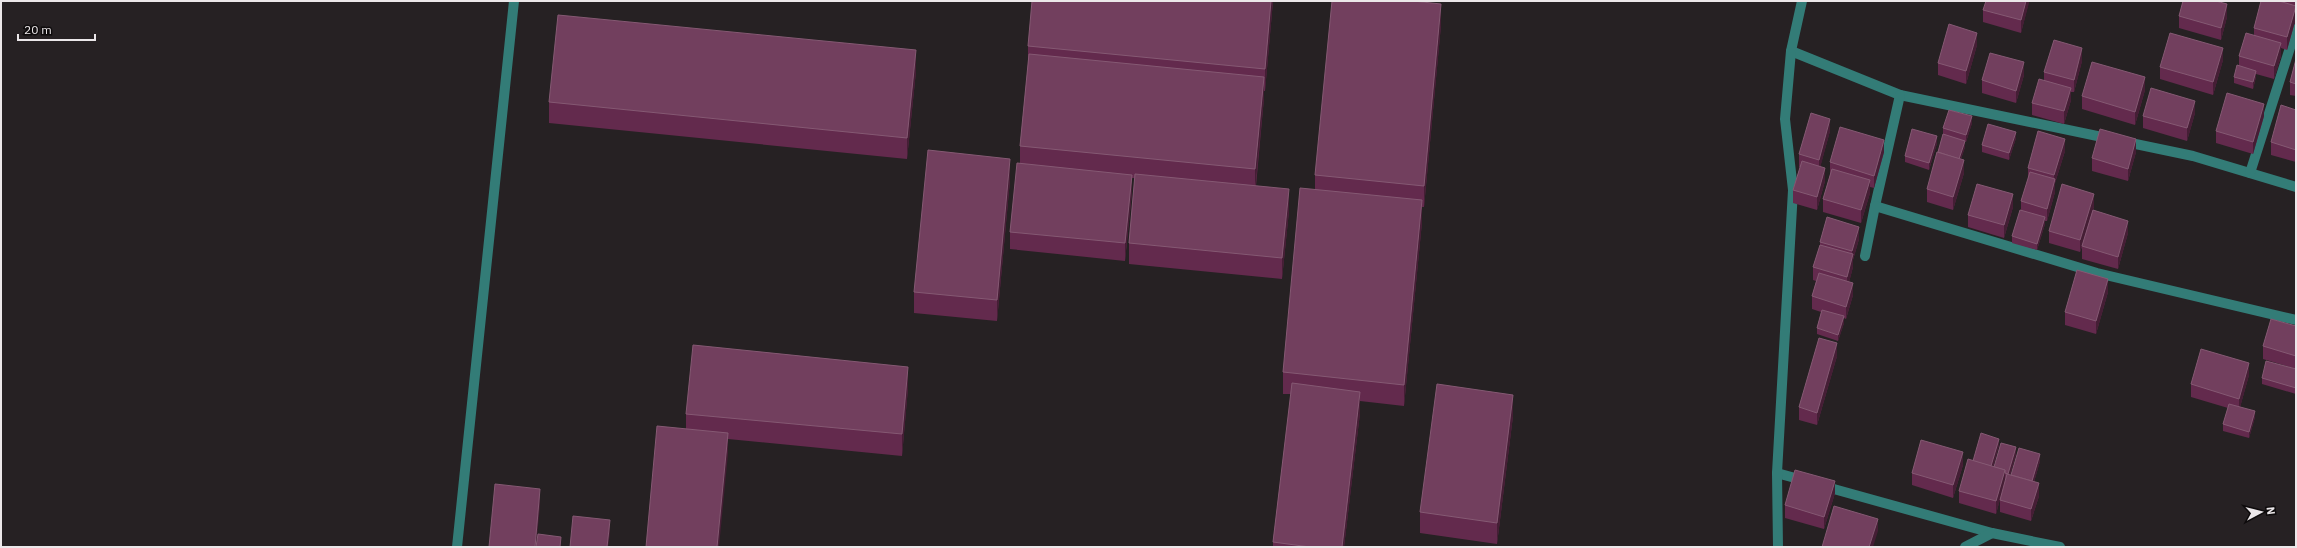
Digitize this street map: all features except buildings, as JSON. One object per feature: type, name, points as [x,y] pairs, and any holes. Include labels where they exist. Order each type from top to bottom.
[{"type":"street","points":[[457,547],[514,1]]},
{"type":"street","points":[[1778,547],[1777,473],[1792,190],[1785,119],[1791,51],[1802,1]]},
{"type":"street","points":[[2250,173],[2296,29]]},
{"type":"street","points":[[1791,51],[1900,95],[2193,156],[2296,187]]},
{"type":"street","points":[[1865,256],[1900,95]]},
{"type":"street","points":[[1875,206],[2097,273],[2296,320]]},
{"type":"street","points":[[1777,473],[1992,533],[2060,547]]},
{"type":"street","points":[[1966,547],[1992,533]]}]
